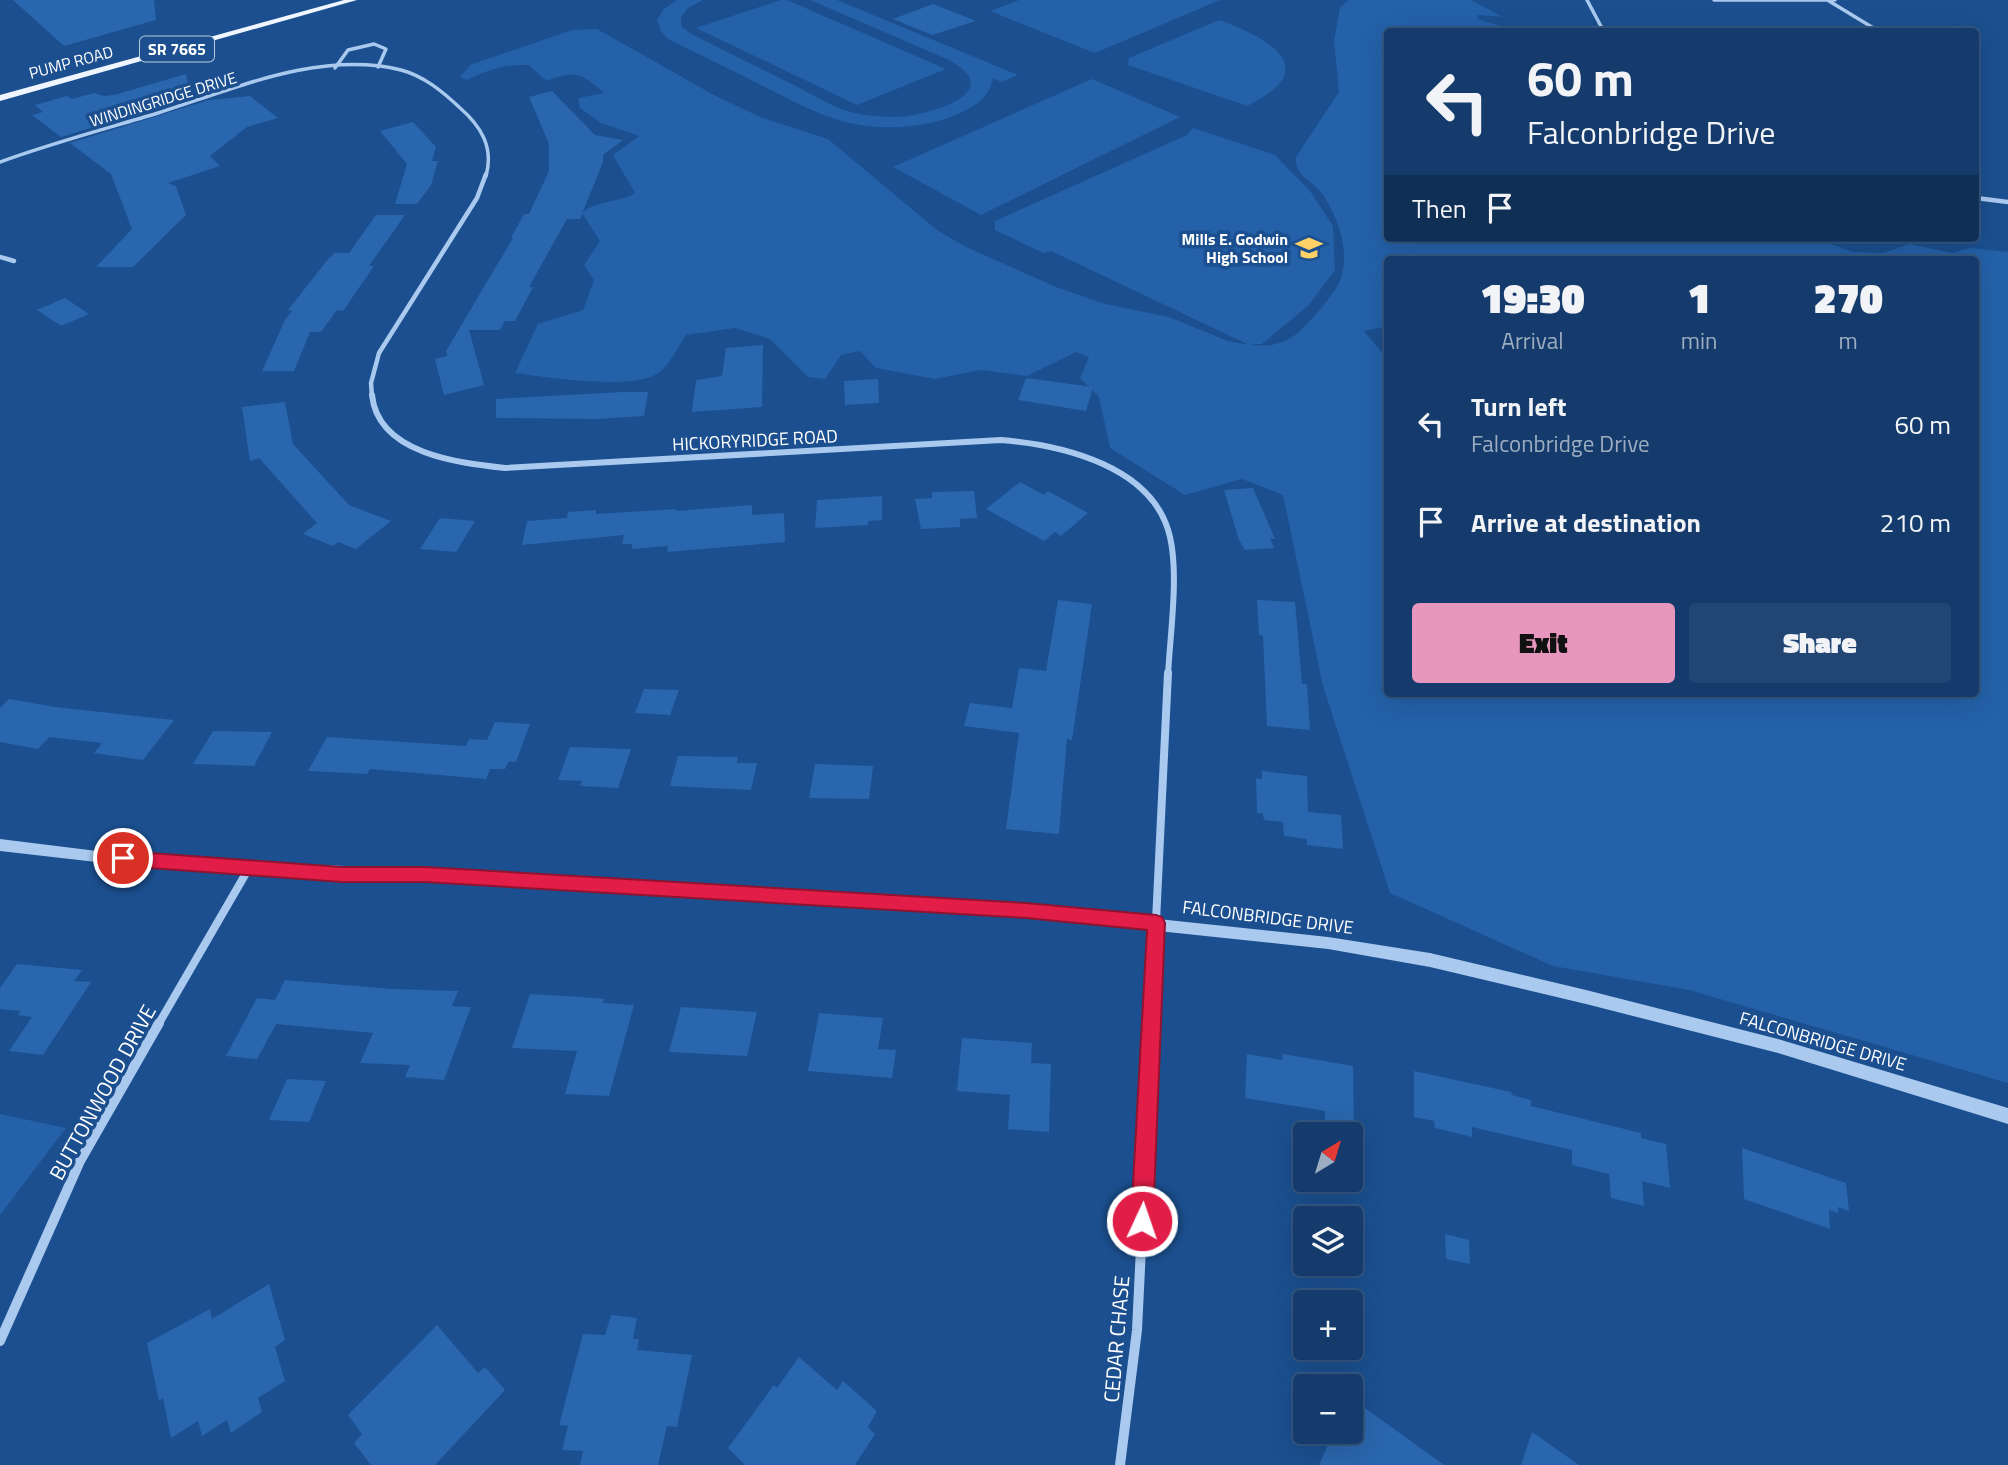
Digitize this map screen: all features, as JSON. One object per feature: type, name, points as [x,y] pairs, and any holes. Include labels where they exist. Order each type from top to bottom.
[{"type":"main road","name":"PUMP ROAD","points":[[0,87],[317,0]]},
{"type":"main road","name":"PUMP ROAD","points":[[0,98],[353,0]]},
{"type":"street","points":[[1587,0],[1602,28]]},
{"type":"street","points":[[1714,0],[1835,0]]},
{"type":"street","points":[[1829,1],[1873,28]]},
{"type":"street","points":[[335,68],[348,50],[367,45],[381,45],[386,50],[379,67]]},
{"type":"street","name":"HICKORYRIDGE ROAD","points":[[356,67],[398,70],[422,78],[476,121],[489,143],[487,177],[477,198],[379,353],[370,373],[369,389],[375,412],[396,437],[415,449],[438,458],[470,465],[505,468],[1001,440],[1035,442],[1078,452],[1101,461],[1141,488],[1161,513],[1171,538],[1173,572],[1156,923]]},
{"type":"street","name":"WINDINGRIDGE DRIVE","points":[[0,162],[286,75],[356,67]]},
{"type":"street","points":[[1979,198],[2008,202]]},
{"type":"street","points":[[0,257],[13,261]]},
{"type":"street","name":"FALCONBRIDGE DRIVE","points":[[0,845],[171,863],[342,874],[425,875],[1026,911],[1328,943],[1443,963],[1778,1046],[2008,1116]]},
{"type":"street","name":"BUTTONWOOD DRIVE","points":[[0,1340],[80,1161],[249,868]]},
{"type":"street","name":"CEDAR CHASE","points":[[1120,1465],[1137,1330],[1156,923]]},
{"type":"shaded area","points":[[677,0],[703,0],[688,8],[681,17],[681,26],[690,33],[829,104],[856,113],[898,117],[927,112],[958,100],[967,92],[971,83],[965,72],[949,60],[810,0],[837,0],[1018,75],[1001,82],[993,78],[988,92],[979,102],[960,113],[927,124],[884,127],[855,124],[805,107],[668,39],[657,20],[664,9]]},
{"type":"shaded area","points":[[787,0],[946,69],[857,105],[696,28]]},
{"type":"shaded area","points":[[1019,0],[1220,0],[1095,53],[990,11]]},
{"type":"shaded area","points":[[1349,0],[1471,0],[1503,17],[1478,15],[1478,19],[1506,28],[1384,28],[1384,242],[1824,242],[1853,252],[1883,253],[1909,244],[1953,253],[1969,248],[2008,252],[2008,1083],[1689,990],[1553,966],[1390,893],[1323,686],[1283,495],[1242,479],[1185,495],[1110,448],[1099,397],[1080,378],[1089,357],[1076,352],[1027,376],[981,370],[935,379],[876,368],[860,351],[841,355],[825,379],[808,377],[770,339],[735,328],[686,335],[661,371],[633,381],[591,381],[515,373],[538,324],[583,310],[594,280],[584,265],[600,241],[582,213],[594,206],[635,193],[613,155],[639,136],[601,123],[580,108],[578,98],[604,93],[583,77],[571,74],[546,81],[529,65],[520,65],[496,68],[467,80],[460,77],[470,65],[572,30],[597,29],[714,95],[760,117],[828,139],[937,230],[966,247],[1056,287],[1105,304],[1169,317],[1228,341],[1249,345],[1051,251],[1043,253],[995,230],[995,221],[1187,135],[1193,128],[1275,155],[1310,191],[1333,226],[1335,270],[1309,305],[1262,344],[1252,344],[1265,346],[1284,341],[1301,330],[1334,291],[1341,278],[1343,246],[1333,214],[1319,190],[1301,174],[1296,164],[1296,157],[1339,92],[1334,41],[1340,7]]},
{"type":"shaded area","points":[[1219,20],[1271,45],[1281,56],[1285,67],[1282,79],[1270,92],[1247,106],[1128,65],[1129,58]]},
{"type":"shaded area","points":[[1092,79],[1180,117],[981,215],[893,167]]},
{"type":"shaded area","points":[[0,1114],[66,1128],[0,1215]]},
{"type":"building","points":[[13,0],[154,0],[156,20],[64,46]]},
{"type":"building","points":[[933,4],[976,21],[932,35],[893,19]]},
{"type":"building","points":[[186,74],[191,97],[61,137],[32,115],[43,112],[35,105],[67,96],[72,99],[94,93],[114,95]]},
{"type":"building","points":[[552,91],[595,135],[623,140],[603,155],[603,162],[580,219],[567,219],[529,287],[533,287],[515,321],[505,321],[500,330],[469,330],[484,385],[444,395],[435,359],[447,356],[446,351],[513,238],[524,214],[529,214],[549,171],[549,144],[529,97]]},
{"type":"building","points":[[250,96],[278,118],[247,127],[210,156],[220,166],[168,183],[176,186],[186,215],[133,267],[96,267],[132,229],[111,174],[70,143],[209,100]]},
{"type":"building","points":[[413,122],[436,147],[432,161],[438,161],[431,185],[417,204],[395,204],[407,164],[380,131]]},
{"type":"building","points":[[376,215],[405,215],[369,266],[374,266],[343,311],[337,310],[321,332],[310,332],[294,371],[262,371],[285,320],[292,311],[288,310],[328,259],[335,253],[349,253]]},
{"type":"building","points":[[65,298],[89,314],[61,326],[37,310]]},
{"type":"building","points":[[763,345],[762,407],[692,412],[696,380],[722,376],[726,348]]},
{"type":"building","points":[[1026,378],[1093,387],[1086,411],[1018,400]]},
{"type":"building","points":[[878,379],[879,403],[845,405],[844,381]]},
{"type":"building","points":[[648,392],[644,416],[598,419],[496,418],[496,399]]},
{"type":"building","points":[[285,402],[293,444],[349,505],[391,521],[356,549],[338,542],[333,546],[303,534],[317,523],[259,458],[250,461],[242,407]]},
{"type":"building","points":[[1020,482],[1044,495],[1048,491],[1088,513],[1061,536],[1055,532],[1044,541],[986,509]]},
{"type":"building","points":[[1253,488],[1275,539],[1270,539],[1274,548],[1245,550],[1239,540],[1224,490]]},
{"type":"building","points":[[974,491],[977,518],[960,519],[960,527],[921,529],[915,499],[932,498],[932,492]]},
{"type":"building","points":[[882,496],[882,520],[868,521],[868,525],[815,528],[817,500]]},
{"type":"building","points":[[752,505],[752,515],[784,513],[785,542],[667,552],[668,546],[632,549],[632,544],[622,544],[624,535],[522,545],[527,521],[567,518],[568,512],[596,510],[596,514],[677,509],[676,511]]},
{"type":"building","points":[[440,518],[475,521],[456,552],[420,549]]},
{"type":"building","points":[[1058,600],[1092,604],[1072,740],[1067,739],[1059,834],[1006,829],[1019,733],[964,726],[970,703],[1012,708],[1019,668],[1046,671]]},
{"type":"building","points":[[1257,600],[1295,602],[1302,684],[1307,684],[1310,730],[1267,726],[1263,636],[1259,635]]},
{"type":"building","points":[[644,689],[679,690],[670,715],[635,713]]},
{"type":"building","points":[[9,699],[55,707],[174,720],[143,760],[94,753],[102,743],[49,737],[38,749],[0,742],[0,708]]},
{"type":"building","points":[[495,722],[530,724],[516,762],[509,761],[505,769],[490,769],[486,779],[370,769],[367,774],[308,771],[327,737],[466,746],[469,739],[487,740]]},
{"type":"building","points":[[213,731],[272,732],[254,766],[193,764]]},
{"type":"building","points":[[570,747],[631,749],[618,788],[580,786],[582,781],[558,780]]},
{"type":"building","points":[[678,756],[738,757],[737,763],[757,763],[751,790],[670,786]]},
{"type":"building","points":[[815,764],[873,766],[869,799],[809,798]]},
{"type":"building","points":[[1262,771],[1307,776],[1308,812],[1341,815],[1343,849],[1307,845],[1307,839],[1284,836],[1283,822],[1264,820],[1263,814],[1257,813],[1256,778],[1262,779]]},
{"type":"building","points":[[17,964],[82,970],[74,981],[91,982],[43,1055],[9,1051],[32,1017],[18,1015],[21,1011],[0,1009],[0,988]]},
{"type":"building","points":[[285,980],[392,989],[458,991],[452,1006],[471,1007],[444,1080],[405,1077],[410,1065],[360,1063],[373,1033],[276,1024],[257,1059],[226,1056],[257,998],[275,1000]]},
{"type":"building","points":[[530,994],[604,999],[603,1003],[634,1005],[609,1096],[565,1094],[577,1051],[512,1048]]},
{"type":"building","points":[[681,1007],[757,1012],[747,1056],[669,1052]]},
{"type":"building","points":[[819,1013],[883,1018],[878,1049],[896,1050],[892,1078],[808,1071]]},
{"type":"building","points":[[962,1038],[1032,1043],[1031,1063],[1051,1064],[1049,1132],[1008,1129],[1010,1095],[957,1091]]},
{"type":"building","points":[[1247,1054],[1282,1060],[1283,1054],[1353,1066],[1354,1122],[1325,1122],[1325,1111],[1245,1098]]},
{"type":"building","points":[[1414,1071],[1511,1092],[1512,1095],[1531,1100],[1531,1106],[1641,1133],[1641,1138],[1666,1144],[1670,1188],[1642,1181],[1644,1206],[1611,1198],[1609,1174],[1572,1165],[1572,1150],[1472,1127],[1472,1137],[1435,1128],[1434,1121],[1414,1117]]},
{"type":"building","points":[[287,1079],[326,1081],[309,1122],[269,1120]]},
{"type":"building","points":[[1742,1148],[1846,1183],[1849,1211],[1838,1207],[1838,1213],[1829,1210],[1830,1229],[1744,1199]]},
{"type":"building","points":[[1445,1234],[1469,1240],[1470,1264],[1446,1259]]},
{"type":"building","points":[[269,1284],[285,1340],[275,1347],[285,1381],[258,1398],[262,1412],[231,1433],[227,1420],[202,1436],[198,1421],[171,1438],[163,1398],[159,1401],[147,1343],[210,1309],[212,1319]]},
{"type":"building","points":[[611,1315],[637,1318],[633,1339],[639,1339],[637,1350],[692,1355],[677,1427],[667,1426],[658,1465],[580,1465],[583,1451],[562,1450],[568,1426],[559,1425],[583,1334],[605,1335]]},
{"type":"building","points":[[437,1325],[478,1373],[485,1367],[505,1390],[435,1465],[371,1465],[354,1443],[362,1434],[348,1415]]},
{"type":"building","points":[[799,1357],[837,1390],[843,1381],[877,1411],[868,1427],[875,1434],[855,1465],[745,1465],[728,1448],[774,1385],[777,1388]]},
{"type":"building","points":[[1363,1407],[1444,1465],[1319,1465],[1329,1444],[1363,1444]]},
{"type":"building","points":[[1532,1432],[1579,1465],[1521,1465]]},
{"type":"place","name":"Mills E. Godwin High School","points":[[1309,248]]},
{"type":"route","points":[[123,858],[342,874],[425,875],[1026,911],[1156,923],[1142,1221]]}]
